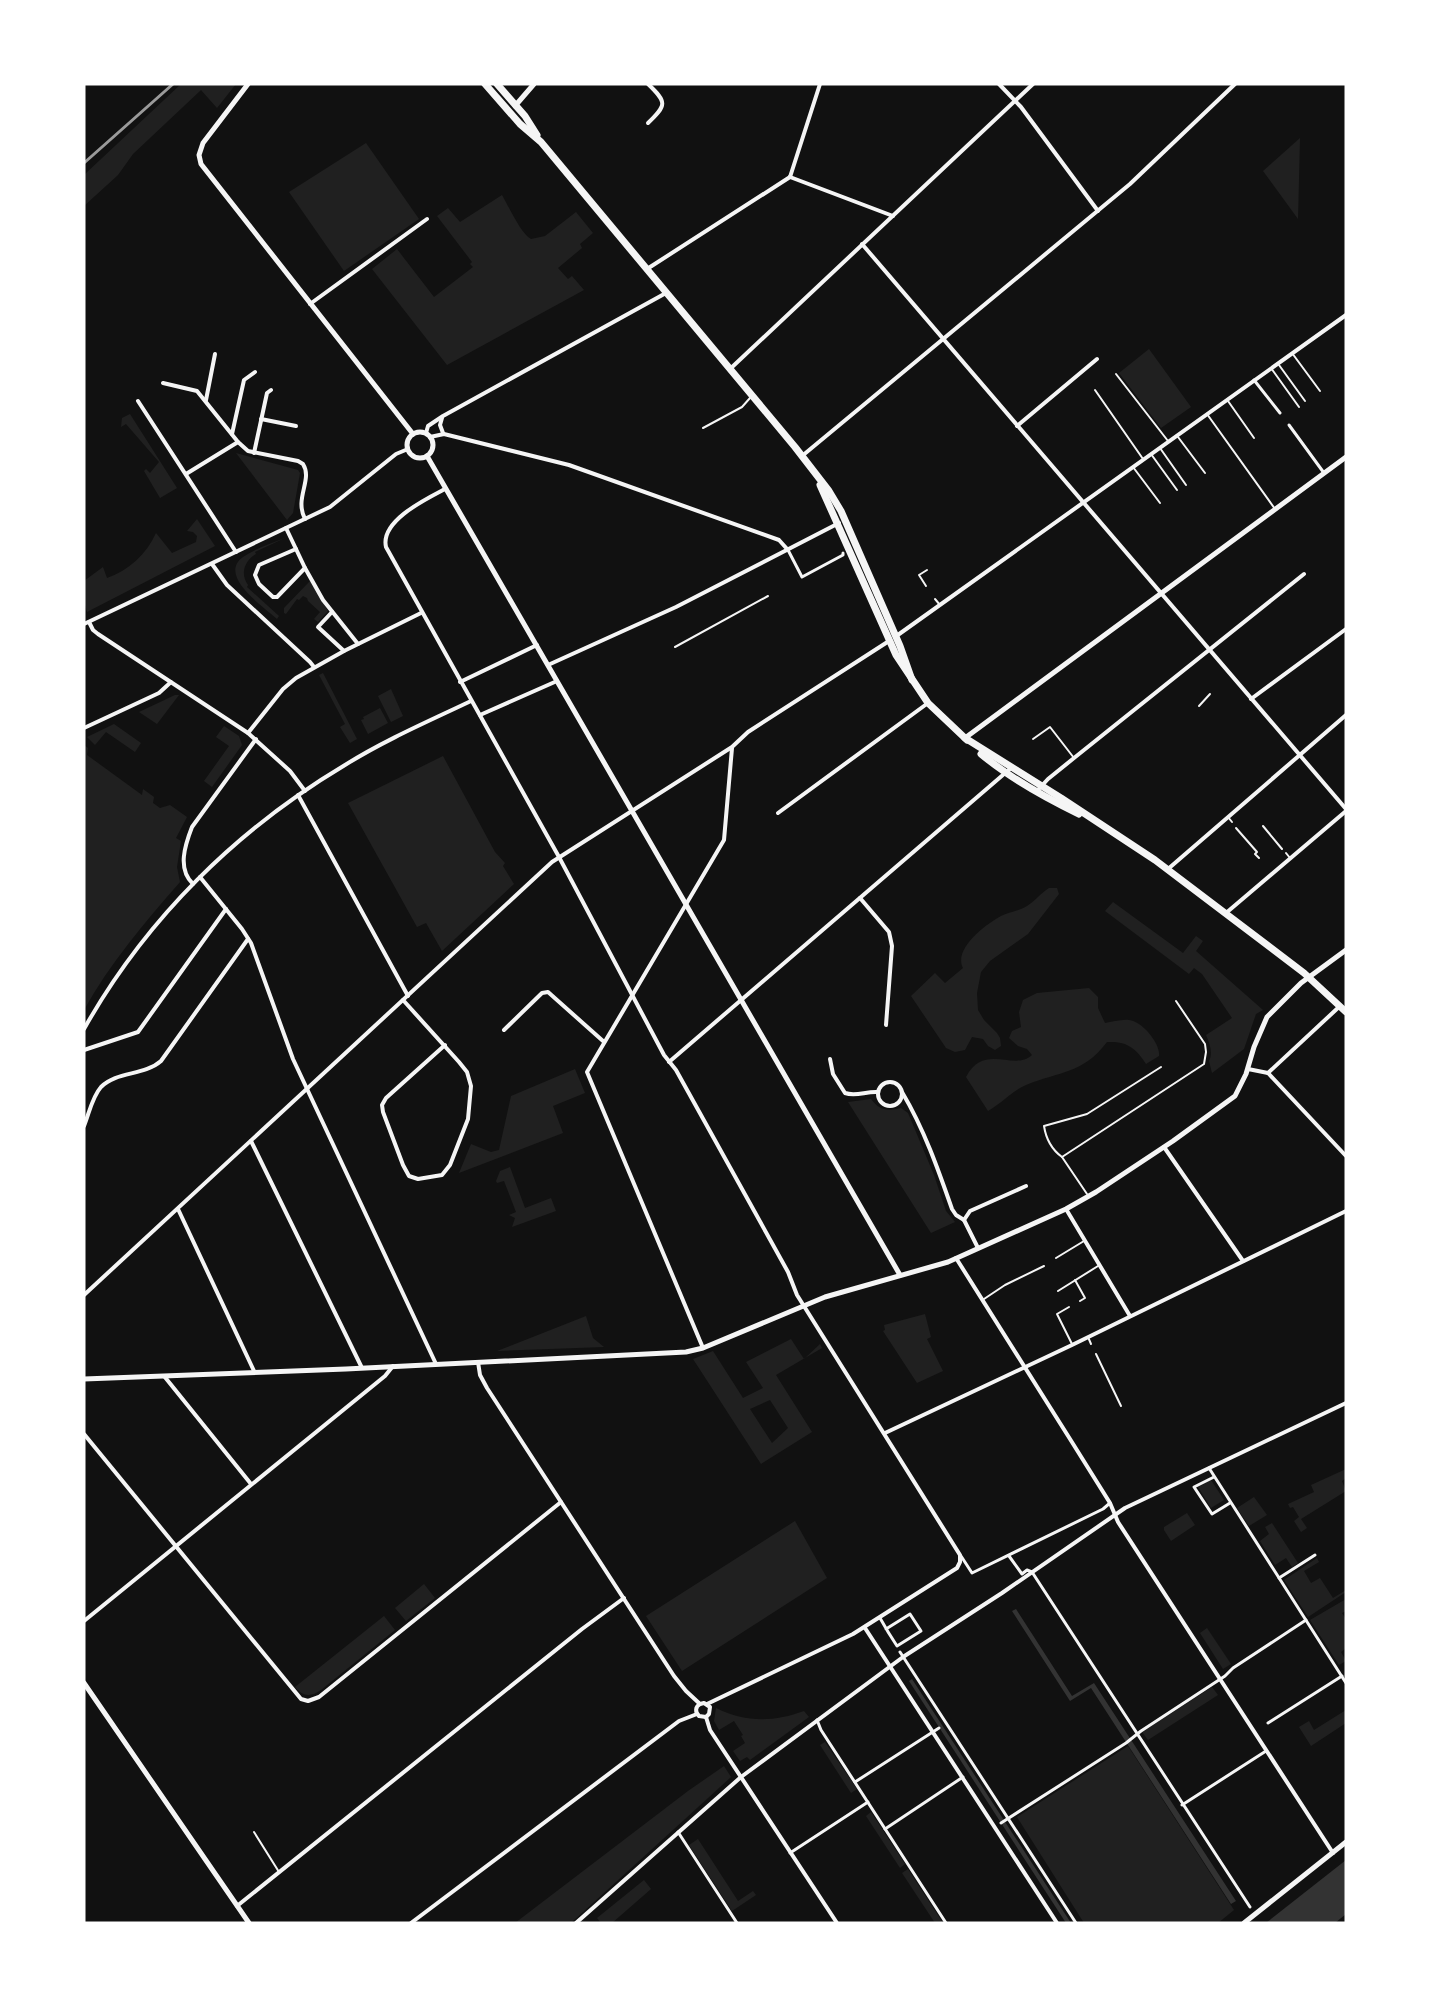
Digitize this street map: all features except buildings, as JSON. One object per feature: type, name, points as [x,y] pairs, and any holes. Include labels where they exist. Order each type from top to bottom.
[{"type":"main road","points":[[485,84],[520,124],[541,142]]},
{"type":"main road","points":[[497,84],[528,121],[541,142],[802,456],[841,522],[892,639],[912,680],[928,703],[965,738],[1009,771],[1095,821],[1168,869],[1309,977],[1343,1009]]},
{"type":"street","points":[[248,84],[203,143],[199,151],[199,159],[211,178],[413,434]]},
{"type":"street","points":[[510,111],[534,84]]},
{"type":"street","points":[[648,84],[661,96],[663,102],[662,108],[648,123]]},
{"type":"street","points":[[646,270],[790,177],[820,84]]},
{"type":"street","points":[[999,84],[1015,101],[1098,210]]},
{"type":"street","points":[[729,369],[1033,84]]},
{"type":"street","points":[[802,456],[1130,184],[1235,84]]},
{"type":"street","points":[[790,177],[893,216]]},
{"type":"street","points":[[310,304],[427,219]]},
{"type":"street","points":[[862,244],[1346,810],[1226,913]]},
{"type":"street","points":[[666,293],[430,424],[428,435],[433,448],[427,456],[417,458],[411,454],[408,441],[413,434],[419,432],[428,435],[444,434],[569,465],[779,540],[788,550],[802,577],[843,553]]},
{"type":"street","points":[[84,1295],[559,857],[732,747],[748,732],[892,639],[1346,315]]},
{"type":"street","points":[[206,400],[215,354]]},
{"type":"street","points":[[1017,426],[1097,359]]},
{"type":"street","points":[[232,434],[244,380],[255,372]]},
{"type":"street","points":[[1254,380],[1280,413]]},
{"type":"street","points":[[163,384],[195,389],[246,449],[254,453],[298,461],[304,466],[306,474],[300,506],[305,519]]},
{"type":"street","points":[[254,453],[267,393],[271,390]]},
{"type":"street","points":[[138,401],[236,552]]},
{"type":"street","points":[[443,416],[440,425],[444,434]]},
{"type":"street","points":[[261,419],[296,426]]},
{"type":"street","points":[[1289,425],[1324,473]]},
{"type":"street","points":[[186,474],[238,442]]},
{"type":"street","points":[[305,790],[294,774],[256,739],[98,634],[86,623],[330,507],[396,454],[408,449]]},
{"type":"street","points":[[427,456],[900,1275]]},
{"type":"street","points":[[965,738],[1346,457]]},
{"type":"street","points":[[445,489],[393,523],[385,536],[386,547],[559,857],[639,1008],[777,1252],[804,1306],[960,1555],[972,1573],[1103,1509],[1110,1503]]},
{"type":"street","points":[[548,665],[658,616],[841,522]]},
{"type":"street","points":[[286,528],[323,600],[358,644]]},
{"type":"street","points":[[296,549],[259,565],[255,575],[259,584],[273,597],[277,597],[305,568]]},
{"type":"street","points":[[212,564],[227,585],[314,668]]},
{"type":"street","points":[[1038,789],[1304,574]]},
{"type":"street","points":[[332,612],[318,627],[344,651]]},
{"type":"street","points":[[248,733],[283,688],[344,651],[421,613]]},
{"type":"street","points":[[1251,699],[1346,629]]},
{"type":"street","points":[[460,682],[537,645]]},
{"type":"street","points":[[480,715],[557,681]]},
{"type":"street","points":[[84,728],[159,693],[171,682]]},
{"type":"street","points":[[84,1029],[104,994],[161,917],[200,877],[258,825],[305,790],[375,748],[471,701]]},
{"type":"street","points":[[778,813],[928,703]]},
{"type":"street","points":[[1168,869],[1346,715]]},
{"type":"street","points":[[193,884],[185,873],[183,861],[192,827],[256,739]]},
{"type":"street","points":[[703,1348],[587,1076],[587,1069],[724,840],[732,747]]},
{"type":"street","points":[[669,1062],[1009,771]]},
{"type":"street","points":[[298,795],[408,996]]},
{"type":"street","points":[[200,877],[248,939],[292,1059],[436,1364]]},
{"type":"street","points":[[860,898],[889,932],[892,946],[886,1025]]},
{"type":"street","points":[[84,1050],[138,1032],[226,909]]},
{"type":"street","points":[[84,1126],[97,1092],[102,1087],[119,1078],[155,1066],[161,1061],[248,939]]},
{"type":"street","points":[[84,1378],[362,1368],[686,1352],[703,1348],[847,1290],[956,1258],[1066,1209],[1089,1196],[1164,1147],[1235,1096],[1248,1069],[1254,1047],[1267,1017],[1283,999],[1346,950]]},
{"type":"street","points":[[504,1030],[542,993],[548,992],[603,1041]]},
{"type":"street","points":[[403,1000],[445,1045],[467,1072],[471,1086],[468,1119],[450,1165],[442,1174],[418,1179],[409,1176],[403,1165],[382,1106],[386,1098],[445,1045]]},
{"type":"street","points":[[1268,1073],[1343,1009]]},
{"type":"street","points":[[830,1059],[833,1074],[845,1093],[850,1095],[878,1092]]},
{"type":"street","points":[[1248,1069],[1268,1073],[1346,1156]]},
{"type":"street","points":[[902,1092],[901,1099],[892,1106],[881,1103],[878,1092],[882,1085],[890,1082],[897,1085],[902,1092],[932,1152],[952,1209],[964,1220],[978,1248]]},
{"type":"street","points":[[251,1141],[362,1368]]},
{"type":"street","points":[[1164,1147],[1243,1261]]},
{"type":"street","points":[[964,1220],[970,1211],[1026,1186]]},
{"type":"street","points":[[178,1209],[254,1371]]},
{"type":"street","points":[[1066,1209],[1130,1316]]},
{"type":"street","points":[[885,1434],[1088,1338],[1346,1211]]},
{"type":"street","points":[[956,1258],[1219,1680],[1333,1853]]},
{"type":"street","points":[[478,1362],[480,1375],[487,1388],[680,1684],[700,1704],[706,1704],[865,1628],[957,1568],[960,1555]]},
{"type":"street","points":[[84,1621],[385,1376],[393,1366]]},
{"type":"street","points":[[164,1376],[251,1484]]},
{"type":"street","points":[[576,1923],[741,1777],[890,1666],[902,1654],[1032,1572],[1114,1514],[1346,1403]]},
{"type":"street","points":[[84,1434],[298,1696],[308,1701],[319,1697],[561,1502]]},
{"type":"street","points":[[1209,1468],[1346,1683]]},
{"type":"street","points":[[1214,1477],[1194,1487],[1212,1514],[1230,1503]]},
{"type":"street","points":[[1279,1578],[1315,1555]]},
{"type":"street","points":[[1009,1556],[1022,1574],[1027,1570],[1032,1572],[1250,1907]]},
{"type":"street","points":[[237,1906],[582,1629],[624,1598]]},
{"type":"street","points":[[879,1618],[886,1629],[897,1646],[921,1630],[910,1614],[886,1629]]},
{"type":"street","points":[[1004,1821],[1131,1740],[1306,1620]]},
{"type":"street","points":[[865,1628],[1057,1923]]},
{"type":"street","points":[[902,1654],[1004,1821],[1076,1923]]},
{"type":"street","points":[[1268,1723],[1342,1676]]},
{"type":"street","points":[[84,1683],[249,1923]]},
{"type":"street","points":[[697,1714],[696,1707],[700,1704]]},
{"type":"street","points":[[705,1717],[710,1712],[706,1704]]},
{"type":"street","points":[[411,1923],[679,1721],[697,1714],[705,1717],[710,1730],[837,1923]]},
{"type":"street","points":[[817,1720],[821,1730],[946,1923]]},
{"type":"street","points":[[855,1782],[939,1728]]},
{"type":"street","points":[[1182,1805],[1266,1751]]},
{"type":"street","points":[[885,1829],[963,1778]]},
{"type":"street","points":[[790,1852],[868,1802]]},
{"type":"street","points":[[678,1832],[737,1923]]},
{"type":"street","points":[[1244,1923],[1346,1842]]},
{"type":"lane","points":[[1292,353],[1320,391]]},
{"type":"lane","points":[[1278,363],[1305,401]]},
{"type":"lane","points":[[1271,368],[1299,407]]},
{"type":"lane","points":[[1116,374],[1168,441]]},
{"type":"lane","points":[[1095,390],[1143,459]]},
{"type":"lane","points":[[703,428],[742,407],[752,396]]},
{"type":"lane","points":[[1226,399],[1254,438]]},
{"type":"lane","points":[[1206,413],[1275,509]]},
{"type":"lane","points":[[1177,435],[1205,473]]},
{"type":"lane","points":[[1160,448],[1186,485]]},
{"type":"lane","points":[[1151,454],[1177,490]]},
{"type":"lane","points":[[1133,467],[1160,503]]},
{"type":"lane","points":[[926,585],[919,575],[927,570]]},
{"type":"lane","points":[[675,647],[768,596]]},
{"type":"lane","points":[[935,598],[940,605]]},
{"type":"lane","points":[[1224,679],[1229,674]]},
{"type":"lane","points":[[1199,706],[1210,694]]},
{"type":"lane","points":[[1033,740],[1050,727],[1074,758]]},
{"type":"lane","points":[[1228,817],[1232,822]]},
{"type":"lane","points":[[1263,826],[1282,849]]},
{"type":"lane","points":[[1236,828],[1257,852],[1255,854],[1259,858]]},
{"type":"lane","points":[[1286,853],[1290,858]]},
{"type":"lane","points":[[1062,1156],[1204,1064],[1205,1044],[1176,1001]]},
{"type":"lane","points":[[1089,1196],[1062,1156],[1050,1144],[1044,1126],[1087,1114],[1161,1067]]},
{"type":"lane","points":[[1056,1258],[1085,1241]]},
{"type":"lane","points":[[1058,1291],[1100,1265]]},
{"type":"lane","points":[[982,1300],[1005,1285],[1044,1266]]},
{"type":"lane","points":[[1075,1280],[1085,1298],[1080,1301]]},
{"type":"lane","points":[[1069,1307],[1057,1314],[1072,1345]]},
{"type":"lane","points":[[1088,1338],[1091,1344]]},
{"type":"lane","points":[[1096,1354],[1121,1406]]},
{"type":"lane","points":[[254,1832],[279,1872]]},
{"type":"shaded area","points":[[181,84],[236,84],[217,108],[201,90],[133,154],[118,175],[84,206],[84,175]]},
{"type":"shaded area","points":[[1300,138],[1298,219],[1263,171]]},
{"type":"shaded area","points":[[366,143],[419,219],[344,271],[289,192]]},
{"type":"shaded area","points":[[502,195],[519,226],[531,239],[545,236],[576,212],[593,233],[580,244],[582,248],[558,268],[568,279],[572,276],[584,290],[447,365],[372,269],[397,249],[434,297],[473,267],[470,264],[472,262],[437,216],[448,208],[460,222]]},
{"type":"shaded area","points":[[1149,349],[1191,407],[1161,428],[1119,373]]},
{"type":"shaded area","points":[[130,414],[177,488],[160,498],[144,471],[146,469],[150,473],[159,462],[126,424],[121,427],[122,418]]},
{"type":"shaded area","points":[[236,453],[298,470],[300,473],[293,513],[287,520]]},
{"type":"shaded area","points":[[197,519],[215,546],[87,612],[84,602],[84,581],[103,567],[107,578],[123,571],[142,555],[156,533],[172,553],[196,542],[197,536],[187,531]]},
{"type":"shaded area","points":[[287,537],[255,552],[256,554],[244,568],[247,587],[279,616],[277,619],[245,591],[239,582],[236,565],[248,554]]},
{"type":"shaded area","points":[[310,581],[328,611],[318,622],[314,619],[320,612],[303,596],[297,599],[286,614],[284,613],[284,608]]},
{"type":"shaded area","points":[[323,673],[357,739],[350,743],[340,727],[345,724],[319,675]]},
{"type":"shaded area","points":[[391,689],[403,716],[391,722],[378,696]]},
{"type":"shaded area","points":[[179,695],[157,724],[139,712]]},
{"type":"shaded area","points":[[380,708],[388,723],[368,734],[361,720]]},
{"type":"shaded area","points":[[114,724],[141,743],[135,752],[106,732],[95,745],[87,737]]},
{"type":"shaded area","points":[[224,726],[239,736],[242,745],[212,787],[204,781],[229,746],[216,737]]},
{"type":"shaded area","points":[[84,745],[88,748],[87,755],[142,795],[143,789],[154,797],[153,803],[160,808],[170,805],[187,817],[176,838],[181,841],[177,867],[180,882],[117,959],[84,1010]]},
{"type":"shaded area","points":[[443,756],[495,852],[505,863],[503,866],[514,884],[442,951],[426,923],[417,927],[348,803]]},
{"type":"shaded area","points":[[1049,888],[1057,888],[1059,894],[1028,934],[990,961],[981,972],[977,993],[978,1010],[997,1033],[1001,1046],[995,1050],[983,1039],[972,1037],[965,1050],[955,1052],[946,1048],[911,996],[935,973],[945,983],[963,968],[961,961],[963,953],[980,931],[1001,916],[1027,906]]},
{"type":"shaded area","points":[[1113,902],[1183,953],[1196,936],[1203,941],[1196,951],[1263,1010],[1256,1014],[1244,1049],[1212,1073],[1209,1061],[1210,1048],[1206,1035],[1232,1018],[1202,974],[1194,968],[1189,974],[1105,911]]},
{"type":"shaded area","points":[[1089,988],[1098,997],[1098,1008],[1105,1023],[1126,1020],[1139,1024],[1154,1040],[1159,1056],[1146,1064],[1125,1044],[1107,1042],[1080,1066],[1026,1085],[988,1111],[966,1077],[981,1061],[990,1059],[1017,1061],[1032,1055],[1027,1049],[1018,1046],[1009,1038],[1012,1031],[1021,1027],[1019,1012],[1023,1000],[1037,993]]},
{"type":"shaded area","points":[[575,1069],[585,1093],[553,1106],[563,1133],[459,1173],[471,1144],[491,1152],[499,1150],[511,1096]]},
{"type":"shaded area","points":[[871,1099],[881,1108],[888,1110],[901,1108],[908,1113],[934,1175],[946,1211],[955,1222],[931,1233],[848,1102]]},
{"type":"shaded area","points":[[510,1167],[525,1208],[551,1198],[556,1211],[512,1227],[515,1218],[509,1215],[516,1212],[504,1181],[497,1183],[496,1181],[500,1171]]},
{"type":"shaded area","points":[[925,1314],[931,1337],[927,1339],[943,1371],[917,1383],[883,1331],[885,1330],[884,1325]]},
{"type":"shaded area","points":[[586,1316],[593,1338],[604,1347],[497,1351]]},
{"type":"shaded area","points":[[791,1339],[804,1359],[776,1375],[812,1432],[761,1464],[693,1359],[713,1351],[743,1398],[763,1388],[746,1362]],"holes":[[[770,1400],[788,1428],[772,1443],[750,1409]]]},
{"type":"shaded area","points":[[820,1344],[822,1348],[805,1358]]},
{"type":"shaded area","points":[[1346,1469],[1346,1478],[1342,1481],[1346,1491],[1301,1519],[1307,1528],[1301,1532],[1294,1521],[1299,1517],[1293,1507],[1290,1508],[1288,1504],[1314,1492],[1311,1485]]},
{"type":"shaded area","points":[[1211,1480],[1224,1500],[1211,1508],[1198,1487]]},
{"type":"shaded area","points":[[1254,1497],[1267,1515],[1249,1526],[1237,1508]]},
{"type":"shaded area","points":[[1187,1513],[1195,1525],[1171,1541],[1164,1527]]},
{"type":"shaded area","points":[[795,1521],[827,1578],[682,1671],[646,1616]]},
{"type":"shaded area","points":[[1272,1523],[1298,1563],[1292,1567],[1286,1558],[1275,1565],[1260,1541],[1269,1534],[1265,1527]]},
{"type":"shaded area","points":[[1317,1558],[1319,1562],[1304,1571],[1311,1583],[1320,1578],[1333,1598],[1346,1590],[1346,1592],[1308,1617],[1284,1580]]},
{"type":"shaded area","points":[[424,1584],[435,1598],[406,1621],[395,1608]]},
{"type":"shaded area","points":[[1346,1599],[1346,1611],[1342,1613],[1346,1619],[1346,1648],[1341,1652],[1346,1661],[1339,1665],[1310,1620]]},
{"type":"shaded area","points":[[1016,1609],[1072,1696],[1094,1683],[1236,1901],[1231,1904],[1091,1688],[1070,1701],[1012,1611]]},
{"type":"shaded area","points":[[384,1616],[395,1630],[321,1690],[307,1695],[295,1687]]},
{"type":"shaded area","points":[[1207,1628],[1231,1664],[1223,1669],[1200,1633]]},
{"type":"shaded area","points":[[912,1679],[1071,1923],[1066,1923],[909,1681]]},
{"type":"shaded area","points":[[1212,1687],[1218,1695],[1148,1740],[1142,1732]]},
{"type":"shaded area","points":[[716,1708],[749,1718],[771,1719],[804,1711],[809,1717],[750,1760],[747,1757],[740,1761],[733,1751],[745,1743],[741,1736],[743,1735],[734,1721],[719,1730],[714,1721]]},
{"type":"shaded area","points":[[1346,1710],[1346,1723],[1311,1746],[1299,1727],[1309,1721],[1314,1730]]},
{"type":"shaded area","points":[[825,1742],[857,1789],[851,1793],[820,1745]]},
{"type":"shaded area","points":[[1128,1746],[1234,1910],[1218,1923],[1084,1923],[1017,1817]]},
{"type":"shaded area","points":[[724,1766],[731,1777],[571,1923],[515,1923],[688,1791]]},
{"type":"shaded area","points":[[871,1812],[905,1864],[900,1868],[866,1816]]},
{"type":"shaded area","points":[[698,1839],[738,1901],[753,1891],[756,1895],[732,1911],[689,1845]]},
{"type":"shaded area","points":[[1346,1860],[1346,1914],[1335,1923],[1266,1923]]},
{"type":"shaded area","points":[[908,1869],[943,1923],[935,1923],[902,1873]]},
{"type":"shaded area","points":[[644,1880],[651,1889],[612,1923],[601,1923],[597,1918]]},
{"type":"railway","points":[[84,163],[173,84]]}]
